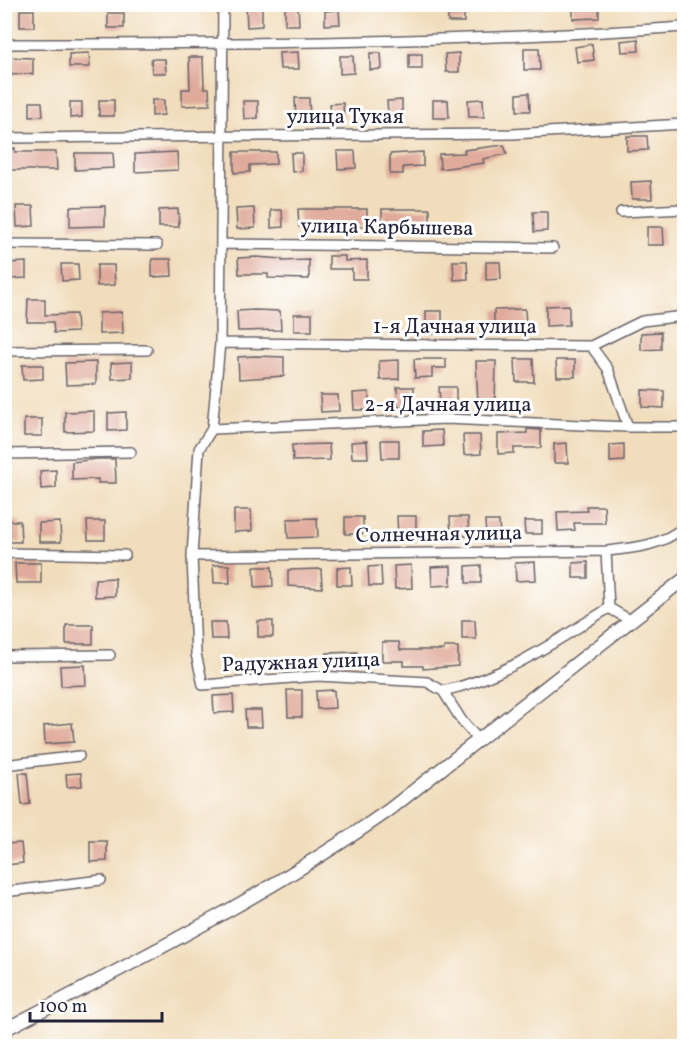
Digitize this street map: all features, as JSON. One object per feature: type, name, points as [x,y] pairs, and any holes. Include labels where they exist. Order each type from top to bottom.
[{"type":"main road","points":[[4,1030],[168,944],[300,870],[389,810],[684,579]]},
{"type":"street","points":[[192,556],[199,449],[212,429],[220,343],[223,4]]},
{"type":"street","points":[[4,44],[223,44],[536,38],[684,27]]},
{"type":"street","name":"улица Тукая","points":[[4,138],[513,134],[684,124]]},
{"type":"street","points":[[621,212],[684,209]]},
{"type":"street","points":[[4,244],[157,245]]},
{"type":"street","name":"улица Карбышева","points":[[221,244],[553,248]]},
{"type":"street","name":"1-я Дачная улица","points":[[220,343],[591,346],[642,321],[684,316]]},
{"type":"street","points":[[591,346],[608,369],[628,427]]},
{"type":"street","points":[[4,351],[147,350]]},
{"type":"street","name":"2-я Дачная улица","points":[[212,429],[446,419],[628,427],[684,427]]},
{"type":"street","points":[[4,454],[130,452]]},
{"type":"street","name":"Солнечная улица","points":[[192,556],[606,551],[643,547],[662,542],[684,527]]},
{"type":"street","points":[[606,551],[609,608]]},
{"type":"street","points":[[4,553],[125,555]]},
{"type":"street","name":"Радужная улица","points":[[192,556],[196,654],[203,685],[318,676],[415,680],[427,682],[444,691]]},
{"type":"street","points":[[609,608],[630,620]]},
{"type":"street","points":[[479,741],[462,722],[444,691],[508,670],[609,608]]},
{"type":"street","points":[[4,656],[110,655]]},
{"type":"street","points":[[4,765],[79,756]]},
{"type":"street","points":[[4,892],[101,880]]},
{"type":"building","points":[[573,4],[599,4],[599,18],[573,19]]},
{"type":"building","points":[[285,5],[298,5],[299,25],[285,25]]},
{"type":"building","points":[[464,5],[464,22],[448,22],[448,6]]},
{"type":"building","points":[[246,8],[262,8],[262,26],[247,27]]},
{"type":"building","points":[[20,10],[34,10],[34,27],[20,27]]},
{"type":"building","points":[[339,10],[340,24],[325,25],[325,11]]},
{"type":"building","points":[[108,13],[124,13],[124,28],[108,28]]},
{"type":"building","points":[[638,39],[639,51],[622,52],[621,41]]},
{"type":"building","points":[[592,44],[594,60],[577,62],[575,47]]},
{"type":"building","points":[[524,48],[539,48],[540,70],[524,70]]},
{"type":"building","points":[[298,52],[299,69],[280,69],[279,53]]},
{"type":"building","points":[[89,53],[90,67],[69,67],[69,54]]},
{"type":"building","points":[[370,53],[381,53],[382,69],[370,70]]},
{"type":"building","points":[[459,53],[459,72],[446,72],[445,54]]},
{"type":"building","points":[[409,54],[422,54],[422,69],[409,69]]},
{"type":"building","points":[[340,56],[353,56],[354,73],[340,74]]},
{"type":"building","points":[[4,57],[33,58],[33,74],[4,75]]},
{"type":"building","points":[[189,57],[203,57],[204,88],[209,88],[210,105],[182,106],[182,89],[190,89]]},
{"type":"building","points":[[151,59],[165,59],[166,73],[152,73]]},
{"type":"building","points":[[529,93],[530,111],[517,111],[517,94]]},
{"type":"building","points":[[295,98],[309,98],[310,119],[296,119]]},
{"type":"building","points":[[483,99],[484,117],[469,117],[468,100]]},
{"type":"building","points":[[99,100],[114,100],[114,116],[99,116]]},
{"type":"building","points":[[152,100],[164,100],[164,115],[152,116]]},
{"type":"building","points":[[402,100],[402,113],[388,114],[387,101]]},
{"type":"building","points":[[433,100],[448,100],[449,118],[433,118]]},
{"type":"building","points":[[243,101],[258,101],[258,118],[244,119]]},
{"type":"building","points":[[30,102],[42,102],[43,116],[30,117]]},
{"type":"building","points":[[70,102],[82,102],[82,117],[70,118]]},
{"type":"building","points":[[343,103],[344,118],[331,118],[330,104]]},
{"type":"building","points":[[627,136],[647,136],[648,150],[627,151]]},
{"type":"building","points":[[504,145],[507,154],[483,159],[484,163],[440,169],[439,154],[465,153],[464,150]]},
{"type":"building","points":[[15,148],[15,152],[56,152],[57,170],[4,170],[4,149]]},
{"type":"building","points":[[337,151],[355,151],[356,168],[338,169]]},
{"type":"building","points":[[177,152],[178,170],[135,172],[135,154]]},
{"type":"building","points":[[234,152],[276,152],[276,164],[250,165],[250,172],[234,173]]},
{"type":"building","points":[[423,152],[423,166],[403,167],[403,174],[390,174],[390,154]]},
{"type":"building","points":[[75,153],[113,153],[114,168],[75,170]]},
{"type":"building","points":[[291,153],[302,153],[302,171],[292,172]]},
{"type":"building","points":[[651,181],[652,199],[632,199],[631,182]]},
{"type":"building","points":[[16,206],[33,206],[34,226],[17,227]]},
{"type":"building","points":[[105,206],[105,226],[70,227],[70,207]]},
{"type":"building","points":[[254,208],[255,228],[237,229],[236,209]]},
{"type":"building","points":[[178,209],[179,227],[159,227],[159,210]]},
{"type":"building","points":[[298,209],[367,209],[367,226],[299,227]]},
{"type":"building","points":[[382,209],[430,209],[430,228],[382,227]]},
{"type":"building","points":[[271,210],[282,210],[283,227],[271,228]]},
{"type":"building","points":[[533,212],[547,212],[547,231],[534,232]]},
{"type":"building","points":[[647,227],[663,227],[664,245],[647,245]]},
{"type":"building","points":[[329,256],[345,256],[345,261],[367,260],[367,279],[352,279],[352,269],[329,269]]},
{"type":"building","points":[[238,258],[282,259],[282,261],[309,260],[309,279],[268,278],[268,274],[239,274]]},
{"type":"building","points":[[152,259],[171,259],[172,276],[152,277]]},
{"type":"building","points":[[453,261],[467,261],[468,279],[454,280]]},
{"type":"building","points":[[26,262],[26,278],[9,279],[8,263]]},
{"type":"building","points":[[486,262],[500,262],[501,279],[486,280]]},
{"type":"building","points":[[61,264],[78,264],[79,280],[62,281]]},
{"type":"building","points":[[97,265],[114,265],[115,285],[97,286]]},
{"type":"building","points":[[28,299],[45,299],[45,315],[76,314],[77,332],[54,333],[53,322],[27,322]]},
{"type":"building","points":[[569,305],[569,325],[546,326],[546,306]]},
{"type":"building","points":[[525,309],[526,327],[494,328],[494,310]]},
{"type":"building","points":[[237,311],[280,311],[281,330],[238,331]]},
{"type":"building","points":[[426,311],[442,311],[442,327],[434,327],[434,334],[426,334]]},
{"type":"building","points":[[122,312],[123,333],[99,334],[99,313]]},
{"type":"building","points":[[294,314],[312,314],[312,331],[294,331]]},
{"type":"building","points":[[661,332],[661,349],[641,350],[641,333]]},
{"type":"building","points":[[238,357],[284,357],[284,376],[239,379]]},
{"type":"building","points":[[414,359],[446,359],[446,368],[432,368],[432,377],[415,378]]},
{"type":"building","points":[[515,359],[533,359],[534,382],[516,382]]},
{"type":"building","points":[[399,360],[399,379],[380,380],[379,361]]},
{"type":"building","points":[[556,360],[575,360],[575,377],[557,377]]},
{"type":"building","points":[[476,361],[496,361],[495,405],[478,405]]},
{"type":"building","points":[[96,362],[96,384],[66,385],[65,363]]},
{"type":"building","points":[[132,362],[132,378],[112,379],[111,363]]},
{"type":"building","points":[[22,365],[43,365],[43,379],[23,380]]},
{"type":"building","points":[[397,387],[414,387],[414,407],[398,407]]},
{"type":"building","points":[[439,387],[456,387],[456,404],[440,405]]},
{"type":"building","points":[[642,390],[664,391],[664,408],[642,407]]},
{"type":"building","points":[[369,392],[369,410],[354,410],[353,393]]},
{"type":"building","points":[[320,395],[338,395],[339,411],[321,412]]},
{"type":"building","points":[[94,411],[94,431],[65,432],[65,412]]},
{"type":"building","points":[[126,412],[126,430],[108,431],[108,413]]},
{"type":"building","points":[[24,419],[42,419],[42,436],[24,436]]},
{"type":"building","points":[[527,429],[541,430],[541,448],[514,448],[514,453],[498,454],[498,434],[527,433]]},
{"type":"building","points":[[442,430],[443,446],[423,447],[423,431]]},
{"type":"building","points":[[463,435],[480,435],[481,454],[464,455]]},
{"type":"building","points":[[381,440],[399,440],[399,458],[382,458]]},
{"type":"building","points":[[367,441],[368,458],[352,458],[351,442]]},
{"type":"building","points":[[567,443],[568,463],[554,463],[554,444]]},
{"type":"building","points":[[329,444],[330,460],[293,461],[292,445]]},
{"type":"building","points":[[624,444],[624,461],[610,462],[610,445]]},
{"type":"building","points":[[115,459],[116,483],[98,483],[98,479],[72,480],[72,462]]},
{"type":"building","points":[[56,470],[56,488],[41,489],[40,471]]},
{"type":"building","points":[[586,506],[604,506],[605,523],[574,523],[575,530],[558,531],[557,512],[587,511]]},
{"type":"building","points":[[234,510],[251,510],[252,531],[234,532]]},
{"type":"building","points":[[397,516],[416,516],[416,537],[398,537]]},
{"type":"building","points":[[345,517],[363,517],[363,534],[345,534]]},
{"type":"building","points":[[450,517],[468,517],[469,536],[451,537]]},
{"type":"building","points":[[317,518],[318,537],[288,538],[287,519]]},
{"type":"building","points":[[4,521],[20,521],[21,542],[4,542]]},
{"type":"building","points":[[87,521],[105,521],[105,540],[88,540]]},
{"type":"building","points":[[485,521],[499,521],[500,536],[486,537]]},
{"type":"building","points":[[524,521],[542,521],[542,534],[525,534]]},
{"type":"building","points":[[60,522],[61,542],[39,542],[39,523]]},
{"type":"building","points":[[535,562],[536,580],[516,581],[515,563]]},
{"type":"building","points":[[588,562],[588,578],[573,578],[573,563]]},
{"type":"building","points":[[15,563],[41,563],[41,583],[16,583]]},
{"type":"building","points":[[213,565],[229,565],[230,583],[214,583]]},
{"type":"building","points":[[411,565],[412,588],[395,589],[394,566]]},
{"type":"building","points":[[481,565],[481,583],[466,583],[466,566]]},
{"type":"building","points":[[381,566],[382,586],[369,586],[368,567]]},
{"type":"building","points":[[451,566],[451,585],[432,586],[431,567]]},
{"type":"building","points":[[254,567],[272,567],[273,586],[255,587]]},
{"type":"building","points":[[351,567],[352,585],[337,585],[337,568]]},
{"type":"building","points":[[321,569],[322,588],[288,586],[288,570]]},
{"type":"building","points":[[115,578],[115,596],[95,597],[95,579]]},
{"type":"building","points":[[462,620],[475,620],[476,639],[462,639]]},
{"type":"building","points":[[258,621],[273,621],[273,637],[258,637]]},
{"type":"building","points":[[210,622],[226,622],[227,639],[211,639]]},
{"type":"building","points":[[66,625],[93,625],[93,644],[66,644]]},
{"type":"building","points":[[382,642],[399,642],[400,650],[444,650],[444,647],[458,647],[458,666],[423,669],[423,666],[404,666],[404,661],[382,661]]},
{"type":"building","points":[[357,652],[357,668],[328,669],[327,653]]},
{"type":"building","points":[[85,665],[86,685],[61,686],[60,666]]},
{"type":"building","points":[[287,690],[302,690],[302,717],[288,717]]},
{"type":"building","points":[[334,690],[335,708],[317,709],[316,691]]},
{"type":"building","points":[[233,695],[234,712],[214,713],[213,696]]},
{"type":"building","points":[[245,710],[261,710],[262,727],[246,727]]},
{"type":"building","points":[[72,723],[74,742],[45,744],[44,726]]},
{"type":"building","points":[[19,773],[27,773],[30,804],[22,805]]},
{"type":"building","points":[[81,773],[82,786],[67,787],[66,774]]},
{"type":"building","points":[[90,841],[107,841],[107,861],[90,862]]},
{"type":"building","points":[[21,843],[23,863],[6,865],[4,844]]}]
